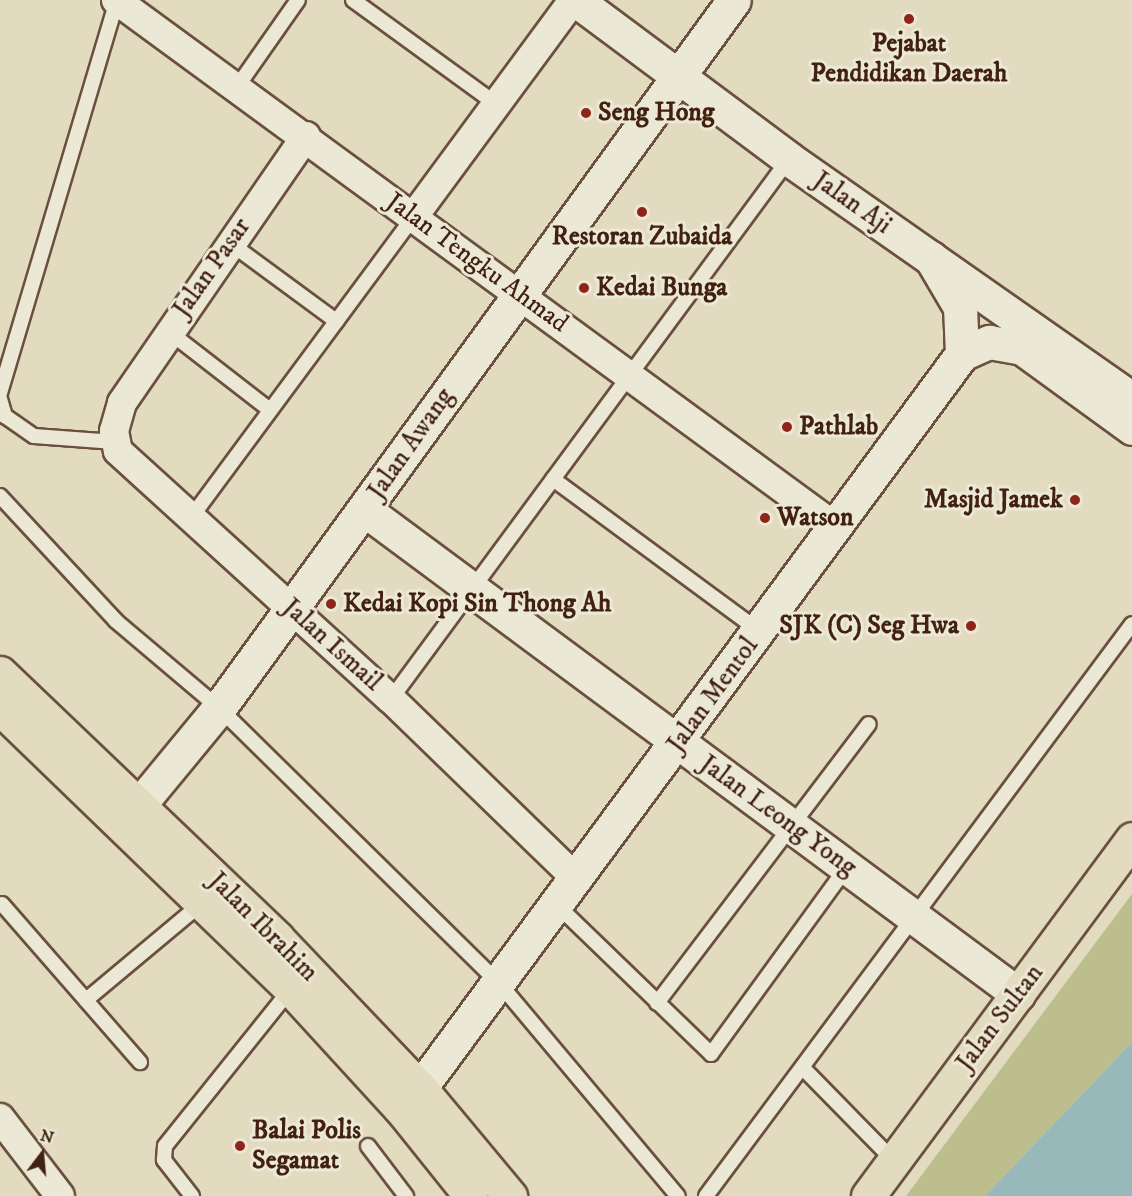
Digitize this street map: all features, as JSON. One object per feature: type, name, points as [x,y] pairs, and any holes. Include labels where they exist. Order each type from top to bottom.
[{"type":"highway","name":"Jalan Ibrahim","points":[[0,673],[277,938],[420,1088],[510,1196]]},
{"type":"highway","name":"Jalan Ibrahim","points":[[0,708],[291,989],[402,1110],[471,1196]]},
{"type":"highway","name":"Jalan Sultan","points":[[868,1196],[1132,839]]},
{"type":"main road","name":"Jalan Aji","points":[[575,0],[789,159],[1132,399]]},
{"type":"main road","name":"Jalan Awang","points":[[139,805],[219,708],[734,0]]},
{"type":"main road","points":[[931,258],[960,307],[962,354],[1005,340],[1132,428]]},
{"type":"main road","name":"Jalan Mentol","points":[[420,1088],[578,880],[962,354]]},
{"type":"main road","name":"Jalan Leong Yong","points":[[365,510],[1018,994]]},
{"type":"street","name":"Jalan Tengku Ahmad","points":[[117,0],[306,136],[837,528]]},
{"type":"street","points":[[414,216],[575,0]]},
{"type":"street","name":"Jalan Pasar","points":[[115,442],[122,403],[168,331],[306,136]]},
{"type":"street","name":"Jalan Ismail","points":[[115,442],[133,470],[391,699],[578,880]]},
{"type":"street","points":[[0,1118],[60,1196]]},
{"type":"lane","points":[[0,393],[117,0]]},
{"type":"lane","points":[[237,87],[298,0]]},
{"type":"lane","points":[[353,0],[496,104]]},
{"type":"lane","points":[[391,699],[789,159]]},
{"type":"lane","points":[[190,519],[414,216]]},
{"type":"lane","points":[[230,243],[336,321]]},
{"type":"lane","points":[[168,331],[270,410]]},
{"type":"lane","points":[[0,399],[5,416],[34,436],[115,442]]},
{"type":"lane","points":[[553,479],[760,632]]},
{"type":"lane","points":[[0,496],[116,621],[219,708],[499,983],[678,1196]]},
{"type":"lane","points":[[706,1196],[917,919],[1132,624]]},
{"type":"lane","points":[[657,1003],[869,724]]},
{"type":"lane","points":[[558,906],[711,1054],[847,867]]},
{"type":"lane","points":[[86,1000],[202,903]]},
{"type":"lane","points":[[2,904],[140,1062]]},
{"type":"lane","points":[[192,1196],[164,1160],[165,1146],[291,989]]},
{"type":"lane","points":[[803,1068],[894,1161]]},
{"type":"lane","points":[[368,1146],[406,1196]]},
{"type":"green space","points":[[1132,894],[1132,1042],[985,1196],[906,1196]]},
{"type":"water","points":[[1132,1042],[1132,1196],[985,1196]]},
{"type":"place","name":"Pejabat Pendidikan Daerah","points":[[909,19]]},
{"type":"place","name":"Seng Hong","points":[[586,113]]},
{"type":"place","name":"Restoran Zubaida","points":[[642,212]]},
{"type":"place","name":"Kedai Bunga","points":[[584,288]]},
{"type":"place","name":"Pathlab","points":[[787,427]]},
{"type":"place","name":"Masjid Jamek","points":[[1075,500]]},
{"type":"place","name":"Watson","points":[[765,518]]},
{"type":"place","name":"Kedai Kopi Sin Thong Ah","points":[[331,604]]},
{"type":"place","name":"SJK (C) Seg Hwa","points":[[971,626]]},
{"type":"place","name":"Balai Polis Segamat","points":[[240,1146]]}]
